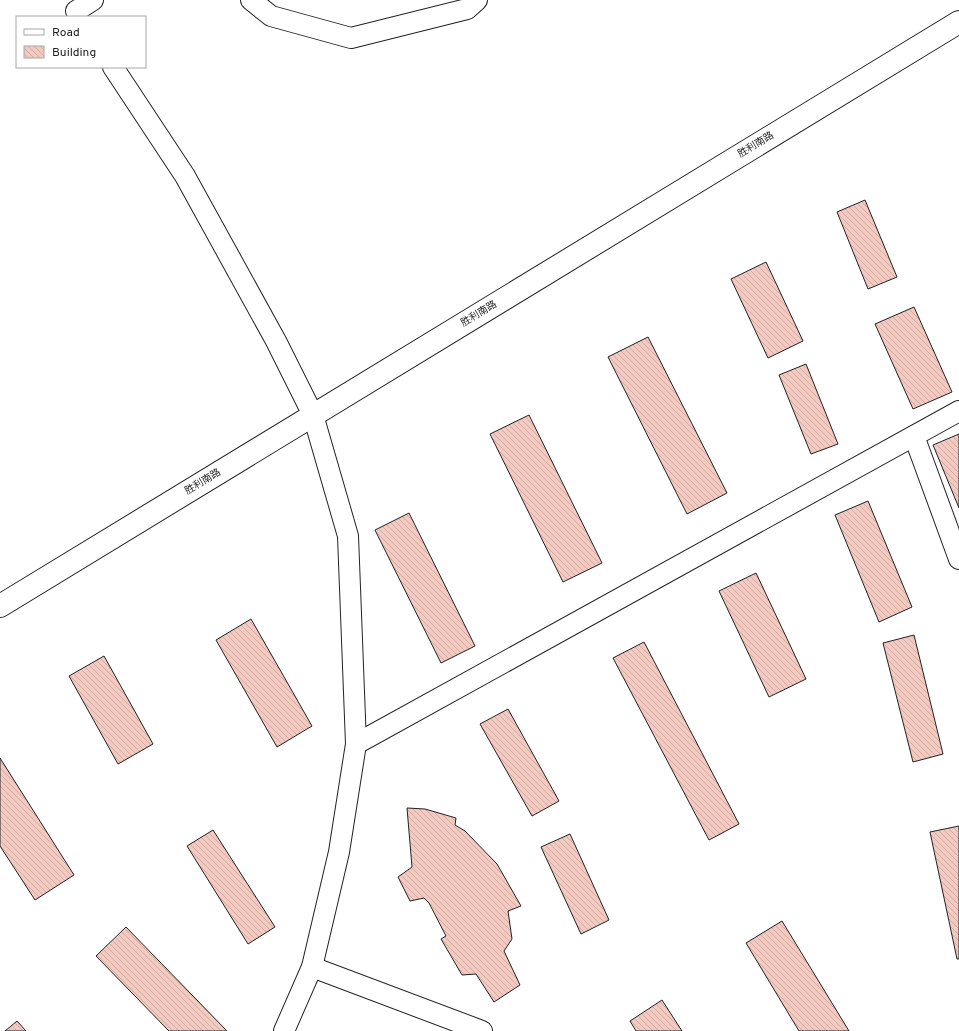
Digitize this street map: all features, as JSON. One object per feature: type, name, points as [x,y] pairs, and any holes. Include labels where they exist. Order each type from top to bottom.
[{"type":"main road","name":"胜利南路","points":[[0,606],[959,22]]},
{"type":"street","points":[[75,9],[94,0]]},
{"type":"street","points":[[251,0],[271,16],[351,38],[467,8],[477,0]]},
{"type":"street","points":[[114,68],[185,176],[276,341],[313,415],[348,536],[356,744],[340,852],[312,966],[284,1031]]},
{"type":"street","points":[[356,744],[959,412]]},
{"type":"street","points":[[914,436],[959,559]]},
{"type":"street","points":[[312,966],[482,1031]]},
{"type":"building","points":[[865,200],[897,277],[868,289],[837,212]]},
{"type":"building","points":[[766,262],[803,341],[768,358],[731,279]]},
{"type":"building","points":[[914,307],[952,392],[913,409],[875,324]]},
{"type":"building","points":[[648,337],[727,493],[687,514],[608,357]]},
{"type":"building","points":[[806,364],[838,444],[811,454],[779,375]]},
{"type":"building","points":[[529,415],[602,563],[563,582],[490,434]]},
{"type":"building","points":[[959,434],[959,508],[933,445]]},
{"type":"building","points":[[868,501],[912,607],[879,622],[835,515]]},
{"type":"building","points":[[409,513],[475,646],[441,663],[375,530]]},
{"type":"building","points":[[756,573],[806,679],[769,697],[719,591]]},
{"type":"building","points":[[251,619],[312,726],[277,747],[216,640]]},
{"type":"building","points":[[914,635],[943,754],[913,762],[883,643]]},
{"type":"building","points":[[644,642],[739,824],[709,840],[613,658]]},
{"type":"building","points":[[104,656],[153,744],[118,764],[69,676]]},
{"type":"building","points":[[508,709],[559,801],[532,816],[480,724]]},
{"type":"building","points":[[0,758],[74,875],[35,900],[0,846]]},
{"type":"building","points":[[407,808],[425,809],[456,818],[455,825],[465,831],[497,864],[521,906],[508,911],[512,939],[504,951],[520,985],[494,1002],[476,974],[462,975],[441,939],[446,936],[429,903],[424,898],[410,901],[398,877],[412,867]]},
{"type":"building","points":[[959,826],[959,959],[957,959],[930,832]]},
{"type":"building","points":[[213,830],[275,927],[248,944],[187,846]]},
{"type":"building","points":[[570,834],[609,920],[581,934],[541,847]]},
{"type":"building","points":[[782,921],[849,1031],[799,1031],[746,943]]},
{"type":"building","points":[[126,927],[227,1031],[169,1031],[96,956]]},
{"type":"building","points":[[662,1000],[682,1031],[636,1031],[630,1021]]},
{"type":"building","points":[[17,1021],[26,1031],[5,1031]]}]
